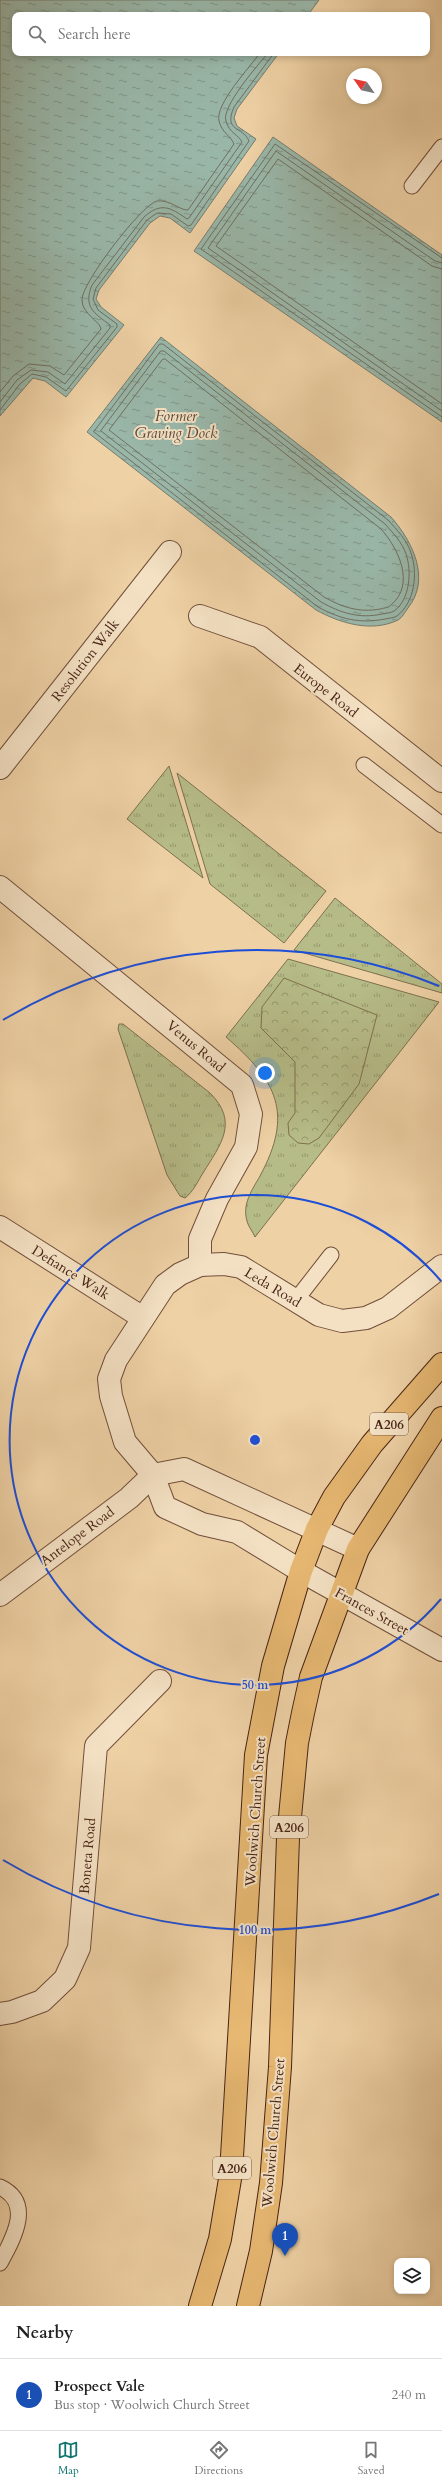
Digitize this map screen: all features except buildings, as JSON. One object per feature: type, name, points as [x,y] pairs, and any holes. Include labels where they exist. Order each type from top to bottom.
[{"type":"main road","name":"Woolwich Church Street","points":[[200,2306],[220,2239],[231,2172],[256,1755],[273,1666],[301,1571],[317,1529],[334,1497],[372,1444],[442,1364]]},
{"type":"main road","name":"Woolwich Church Street","points":[[248,2306],[261,2252],[271,2183],[280,2067],[288,1838],[297,1744],[311,1677],[343,1594],[358,1549],[442,1418]]},
{"type":"street","name":"Resolution Walk","points":[[0,768],[170,552]]},
{"type":"street","name":"Europe Road","points":[[200,616],[260,637],[442,781]]},
{"type":"street","name":"Venus Road","points":[[0,886],[242,1085],[251,1114],[246,1147],[217,1199],[200,1239],[200,1265]]},
{"type":"street","name":"Defiance Walk","points":[[0,1227],[142,1318]]},
{"type":"street","name":"Leda Road","points":[[301,1571],[264,1547],[237,1532],[202,1524],[165,1507],[153,1476],[125,1442],[111,1396],[109,1379],[116,1360],[142,1318],[165,1285],[180,1274],[200,1265],[224,1264],[240,1267],[319,1315],[342,1320],[366,1318],[388,1308],[442,1266]]},
{"type":"street","points":[[153,1476],[184,1469],[358,1549]]},
{"type":"street","name":"Antelope Road","points":[[0,1595],[129,1498],[153,1476]]},
{"type":"street","name":"Frances Street","points":[[301,1571],[442,1650]]},
{"type":"street","name":"Boneta Road","points":[[0,2014],[42,2001],[65,1979],[79,1948],[96,1746],[160,1681]]},
{"type":"lane","points":[[412,186],[442,146]]},
{"type":"lane","points":[[364,765],[442,825]]},
{"type":"lane","points":[[296,1300],[331,1255]]},
{"type":"lane","points":[[0,2187],[15,2199],[20,2212],[18,2226],[0,2263]]},
{"type":"green space","points":[[169,766],[203,878],[127,819]]},
{"type":"green space","points":[[177,773],[326,891],[284,943],[210,884]]},
{"type":"green space","points":[[335,898],[442,984],[442,993],[294,950]]},
{"type":"green space","points":[[288,959],[439,1002],[255,1237],[247,1221],[247,1203],[270,1154],[276,1134],[278,1116],[275,1099],[258,1068],[226,1037]]},
{"type":"green space","points":[[284,978],[377,1015],[359,1084],[319,1138],[309,1144],[298,1143],[289,1135],[288,1123],[295,1113],[295,1062],[261,1028],[262,1007]]},
{"type":"green space","points":[[119,1024],[123,1024],[210,1093],[219,1104],[224,1114],[224,1133],[221,1143],[195,1186],[185,1198],[180,1196],[167,1175],[118,1029]]},
{"type":"water","points":[[0,0],[319,0],[310,12],[12,12],[12,56],[277,56],[237,109],[234,118],[237,126],[256,139],[190,233],[170,218],[160,216],[150,223],[99,290],[96,299],[101,307],[124,325],[66,397],[45,381],[33,378],[0,416]]},
{"type":"water","points":[[273,137],[442,255],[442,422],[194,251]]},
{"type":"water","name":"Former Graving Dock","points":[[161,337],[391,517],[399,527],[412,549],[419,573],[415,597],[405,613],[398,620],[377,626],[356,625],[335,619],[316,610],[87,432]]},
{"type":"place","name":"Prospect Vale","points":[[285,2256]]}]
